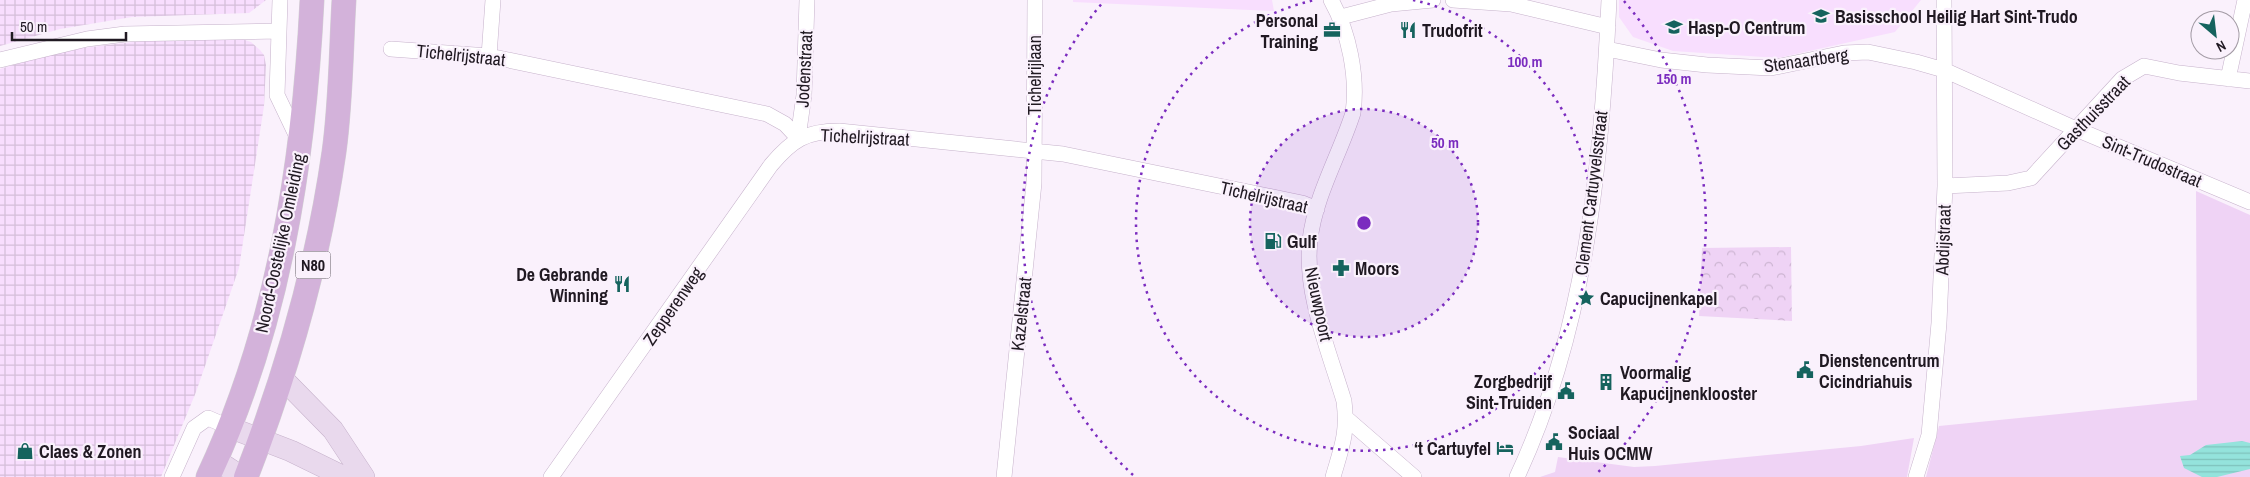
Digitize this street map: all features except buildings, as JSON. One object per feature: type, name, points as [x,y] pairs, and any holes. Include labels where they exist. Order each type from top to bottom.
[{"type":"main road","name":"Noord-Oostelijke Omleiding","points":[[212,469],[231,428],[246,386],[273,296],[301,146],[312,0]]},
{"type":"main road","name":"Noord-Oostelijke Omleiding","points":[[246,477],[283,378],[309,284],[334,150],[344,0]]},
{"type":"main road","points":[[283,378],[333,430],[364,477]]},
{"type":"main road","points":[[231,428],[323,465],[344,477]]},
{"type":"main road","points":[[212,469],[242,477]]},
{"type":"street","points":[[280,0],[277,95],[301,146]]},
{"type":"street","points":[[489,56],[493,0]]},
{"type":"street","name":"Jodenstraat","points":[[798,138],[804,94],[807,0]]},
{"type":"street","name":"Tichelrijlaan","points":[[1034,0],[1034,151]]},
{"type":"street","name":"Nieuwpoort","points":[[1331,0],[1341,17],[1349,46],[1356,96],[1349,125],[1317,209],[1310,240],[1310,270],[1320,322],[1344,401],[1346,418],[1346,433],[1333,477]]},
{"type":"street","points":[[1341,17],[1391,4],[1433,0]]},
{"type":"street","points":[[1453,0],[1511,4],[1608,27]]},
{"type":"street","name":"Clement Cartuyvelsstraat","points":[[1517,477],[1538,427],[1579,286],[1590,221],[1607,49],[1609,0]]},
{"type":"street","name":"Abdijstraat","points":[[1916,477],[1929,435],[1936,380],[1945,186],[1944,0]]},
{"type":"street","points":[[2228,79],[2246,0]]},
{"type":"street","points":[[0,60],[87,39],[126,34],[278,31]]},
{"type":"street","name":"Tichelrijstraat","points":[[392,49],[489,56],[767,114],[784,124],[798,138],[819,132],[839,132],[1063,154],[1302,204],[1317,209]]},
{"type":"street","name":"Stenaartberg","points":[[1607,49],[1684,64],[1771,68],[1844,53],[1868,52],[1944,70]]},
{"type":"street","name":"Gasthuisstraat","points":[[1945,186],[2008,183],[2031,178],[2122,79],[2144,66],[2179,74],[2250,80]]},
{"type":"street","name":"Sint-Trudostraat","points":[[1944,70],[2076,129],[2250,202]]},
{"type":"street","name":"Zepperenweg","points":[[551,477],[771,165],[798,138]]},
{"type":"street","name":"Kazelstraat","points":[[1004,477],[1034,183],[1034,151]]},
{"type":"street","points":[[172,477],[194,428],[208,418],[231,428]]},
{"type":"street","points":[[1346,418],[1414,477]]},
{"type":"shaded area","points":[[0,0],[266,0],[249,13],[132,17],[60,29],[0,46]]},
{"type":"shaded area","points":[[1073,0],[1272,0],[1274,11],[1073,2]]},
{"type":"shaded area","name":"Basisschool Heilig Hart Sint-Trudo","points":[[1619,0],[1921,0],[1895,32],[1778,58],[1673,51],[1633,37],[1619,17]]},
{"type":"shaded area","points":[[239,38],[251,42],[260,50],[264,55],[266,65],[264,106],[239,268],[196,392],[161,477],[0,477],[0,69],[40,57],[83,48],[149,40]]},
{"type":"shaded area","points":[[2242,441],[2250,443],[2250,469],[2217,477],[2202,477],[2184,468],[2180,456],[2190,455],[2206,445]]},
{"type":"green space","points":[[2196,191],[2250,215],[2250,477],[1926,477],[1939,426],[2197,400]]},
{"type":"green space","points":[[1791,247],[1792,321],[1699,316],[1702,248]]},
{"type":"green space","points":[[1914,438],[1907,477],[1540,477],[1555,472],[1558,457],[1634,467],[1655,466],[1861,446]]},
{"type":"place","name":"Basisschool Heilig Hart Sint-Trudo","points":[[1821,16]]},
{"type":"place","name":"Hasp-O Centrum","points":[[1674,27]]},
{"type":"place","name":"Personal Training","points":[[1332,30]]},
{"type":"place","name":"Trudofrit","points":[[1408,30]]},
{"type":"place","name":"Gulf","points":[[1273,241]]},
{"type":"place","name":"Moors","points":[[1341,268]]},
{"type":"place","name":"De Gebrande Winning","points":[[622,284]]},
{"type":"place","name":"Capucijnenkapel","points":[[1586,298]]},
{"type":"place","name":"Dienstencentrum Cicindriahuis","points":[[1805,370]]},
{"type":"place","name":"Voormalig Kapucijnenklooster","points":[[1606,382]]},
{"type":"place","name":"Zorgbedrijf Sint-Truiden","points":[[1566,391]]},
{"type":"place","name":"Sociaal Huis OCMW","points":[[1554,442]]},
{"type":"place","name":"‘t Cartuyfel","points":[[1505,448]]},
{"type":"place","name":"Claes & Zonen","points":[[25,451]]}]
